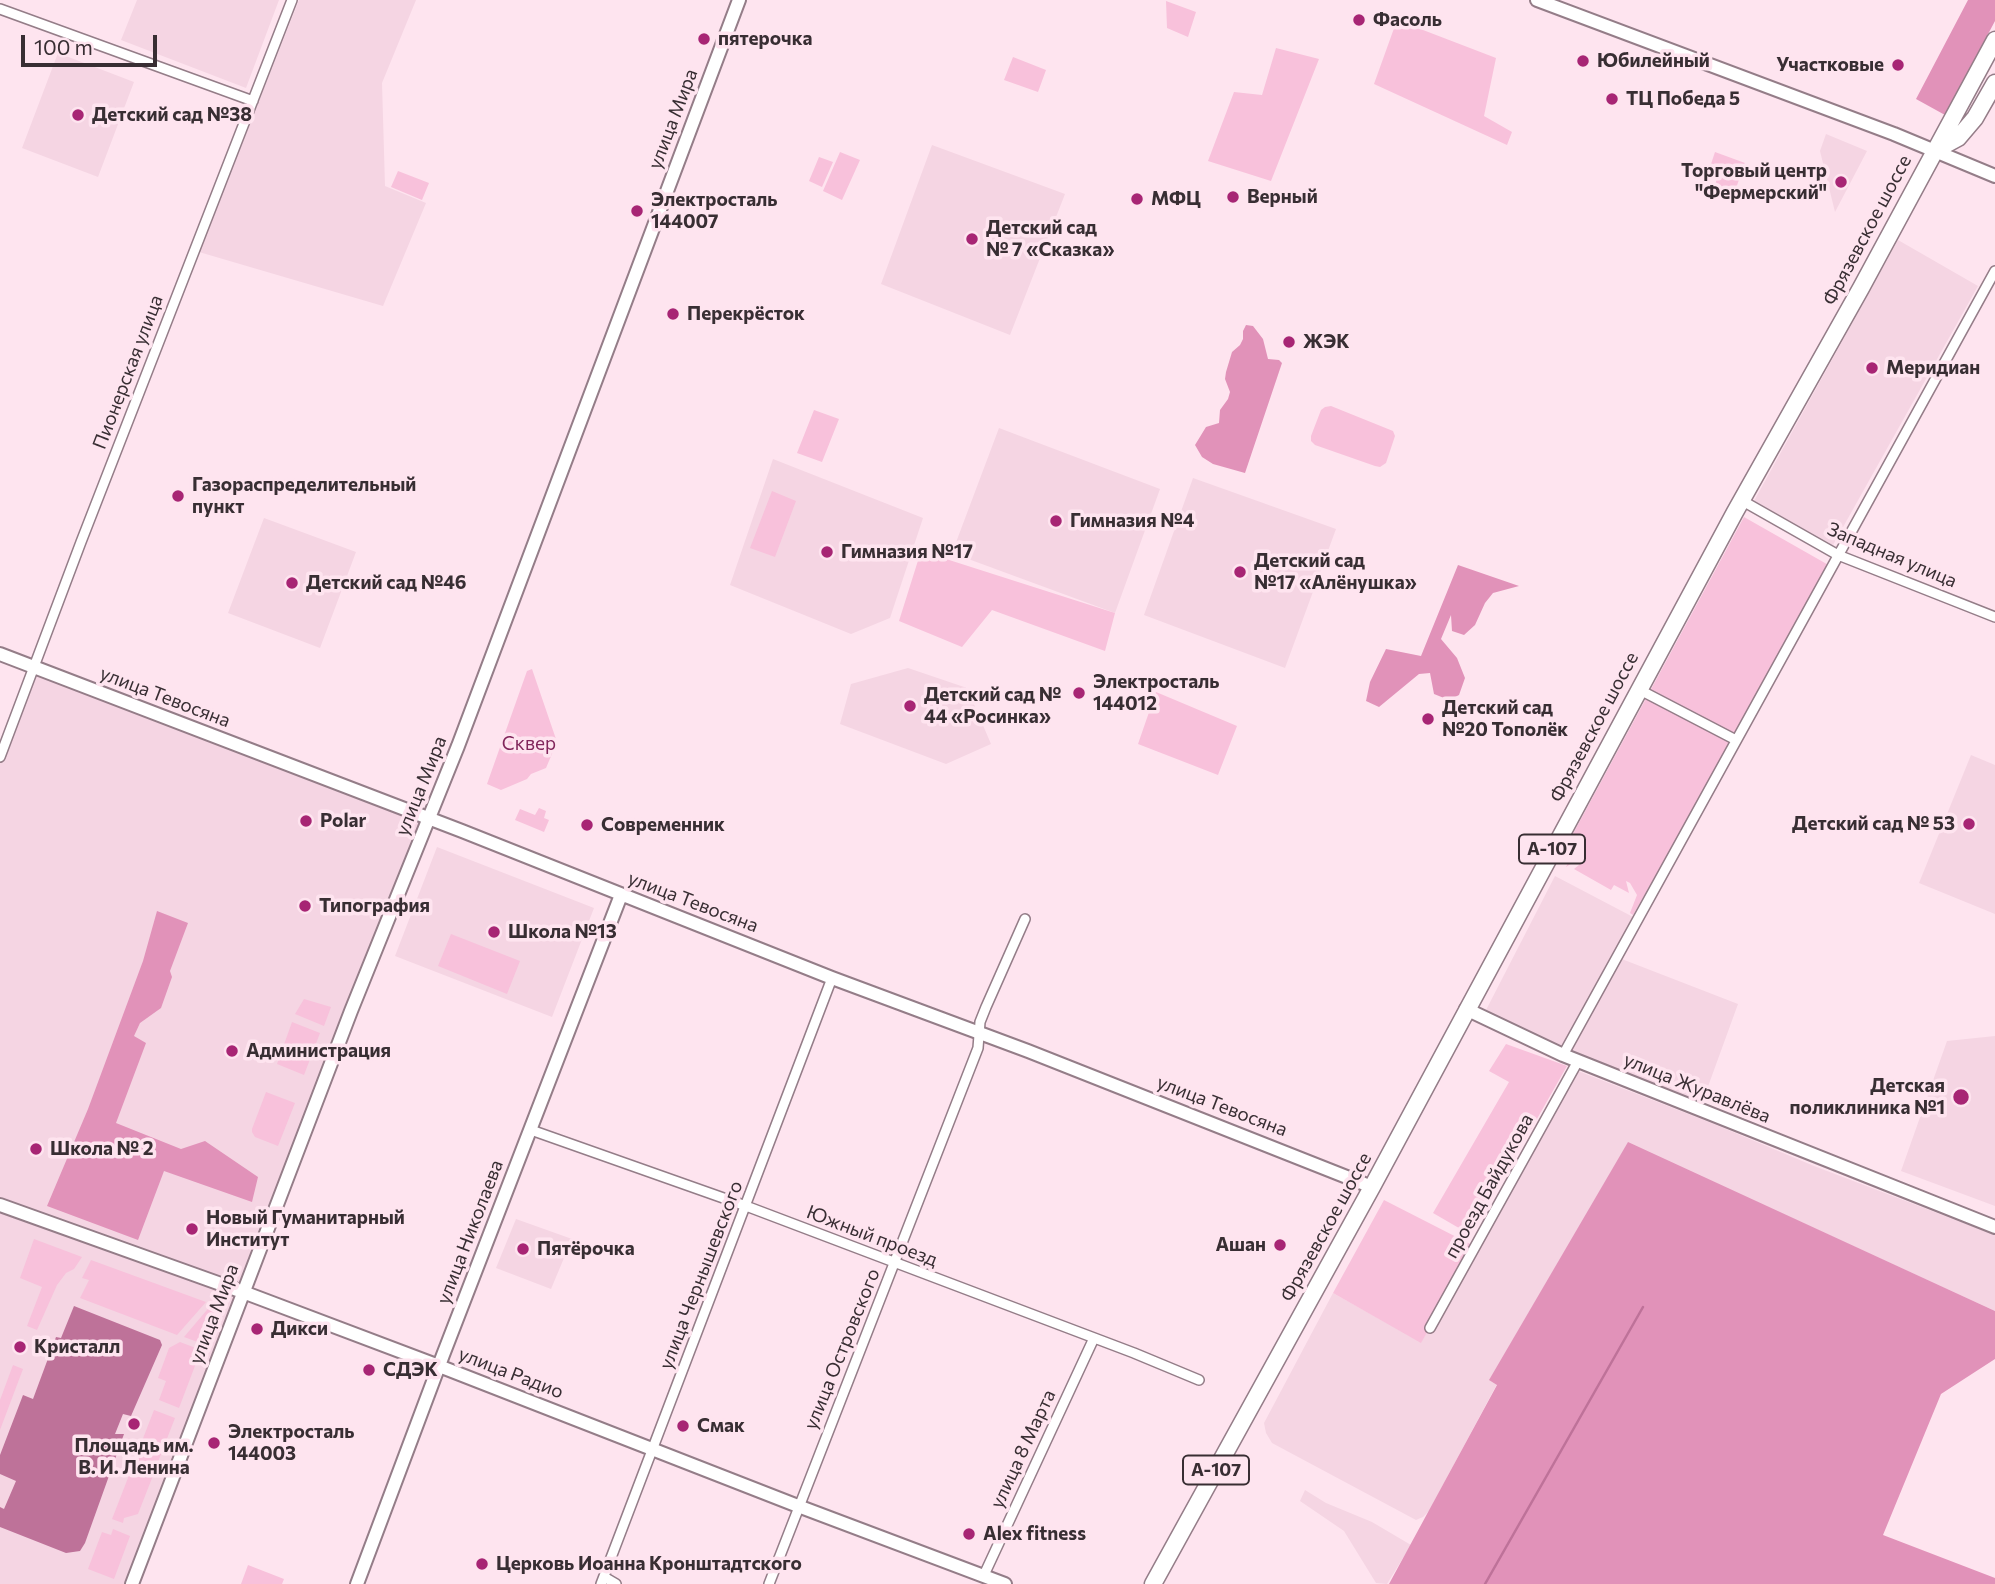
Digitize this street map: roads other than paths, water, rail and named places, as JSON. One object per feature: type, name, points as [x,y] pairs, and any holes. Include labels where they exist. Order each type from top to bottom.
[{"type":"highway","name":"Фрязевское шоссе","points":[[1153,1584],[1372,1186],[1741,500],[1861,288],[1995,40]]},
{"type":"highway","points":[[1934,151],[1958,138],[1975,118],[1995,83]]},
{"type":"main road","name":"улица Мира","points":[[132,1584],[346,1024],[429,818],[739,0]]},
{"type":"main road","points":[[1537,0],[1894,134],[1995,176]]},
{"type":"main road","name":"улица Тевосяна","points":[[0,654],[429,818],[832,978],[979,1032],[1372,1186]]},
{"type":"main road","name":"улица Николаева","points":[[357,1584],[621,895]]},
{"type":"main road","name":"улица Журавлёва","points":[[1466,1009],[1563,1055],[1995,1227]]},
{"type":"main road","name":"улица Радио","points":[[0,1205],[439,1366],[1005,1584]]},
{"type":"street","name":"Пионерская улица","points":[[0,757],[292,0]]},
{"type":"street","points":[[0,9],[253,101]]},
{"type":"street","points":[[1563,1055],[1995,271]]},
{"type":"street","name":"Западная улица","points":[[1741,500],[1838,555],[1995,617]]},
{"type":"street","points":[[1638,689],[1736,740]]},
{"type":"street","points":[[979,1032],[991,993],[999,981],[1025,919]]},
{"type":"street","name":"улица Чернышевского","points":[[603,1581],[832,978]]},
{"type":"street","name":"улица Островского","points":[[769,1584],[978,1048],[979,1032]]},
{"type":"street","name":"проезд Байдукова","points":[[1430,1328],[1578,1061]]},
{"type":"street","name":"Южный проезд","points":[[531,1130],[746,1206],[1199,1380]]},
{"type":"street","name":"улица 8 Марта","points":[[984,1575],[1094,1338]]},
{"type":"street","points":[[603,1581],[616,1584]]},
{"type":"waterway","points":[[1485,1584],[1643,1307]]},
{"type":"place","name":"Фасоль","points":[[1359,20]]},
{"type":"place","name":"пятерочка","points":[[704,39]]},
{"type":"place","name":"Юбилейный","points":[[1583,61]]},
{"type":"place","name":"Участковые","points":[[1898,65]]},
{"type":"place","name":"ТЦ Победа 5","points":[[1612,99]]},
{"type":"place","name":"Детский сад №38","points":[[78,115]]},
{"type":"place","name":"Торговый центр \"Фермерский\"","points":[[1841,182]]},
{"type":"place","name":"Верный","points":[[1233,197]]},
{"type":"place","name":"МФЦ","points":[[1137,199]]},
{"type":"place","name":"Электросталь 144007","points":[[637,211]]},
{"type":"place","name":"Детский сад № 7 «Сказка»","points":[[972,239]]},
{"type":"place","name":"Перекрёсток","points":[[673,314]]},
{"type":"place","name":"ЖЭК","points":[[1289,342]]},
{"type":"place","name":"Меридиан","points":[[1872,368]]},
{"type":"place","name":"Газораспределительный пункт","points":[[178,496]]},
{"type":"place","name":"Гимназия №4","points":[[1056,521]]},
{"type":"place","name":"Гимназия №17","points":[[827,552]]},
{"type":"place","name":"Детский сад №17 «Алёнушка»","points":[[1240,572]]},
{"type":"place","name":"Детский сад №46","points":[[292,583]]},
{"type":"place","name":"Электросталь 144012","points":[[1079,693]]},
{"type":"place","name":"Детский сад № 44 «Росинка»","points":[[910,706]]},
{"type":"place","name":"Детский сад №20 Тополёк","points":[[1428,719]]},
{"type":"place","name":"Polar","points":[[306,821]]},
{"type":"place","name":"Детский сад № 53","points":[[1969,824]]},
{"type":"place","name":"Современник","points":[[587,825]]},
{"type":"place","name":"Типография","points":[[305,906]]},
{"type":"place","name":"Школа №13","points":[[494,932]]},
{"type":"place","name":"Администрация","points":[[232,1051]]},
{"type":"place","name":"Детская поликлиника №1","points":[[1961,1097]]},
{"type":"place","name":"Школа № 2","points":[[36,1149]]},
{"type":"place","name":"Новый Гуманитарный Институт","points":[[192,1229]]},
{"type":"place","name":"Ашан","points":[[1280,1245]]},
{"type":"place","name":"Пятёрочка","points":[[523,1249]]},
{"type":"place","name":"Дикси","points":[[257,1329]]},
{"type":"place","name":"Кристалл","points":[[20,1347]]},
{"type":"place","name":"СДЭК","points":[[369,1370]]},
{"type":"place","name":"Площадь им. В. И. Ленина","points":[[134,1424]]},
{"type":"place","name":"Смак","points":[[683,1426]]},
{"type":"place","name":"Электросталь 144003","points":[[214,1443]]},
{"type":"place","name":"Alex fitness","points":[[969,1534]]},
{"type":"place","name":"Церковь Иоанна Кронштадтского","points":[[482,1564]]},
{"type":"park label","name":"Сквер","points":[[529,744]]}]
